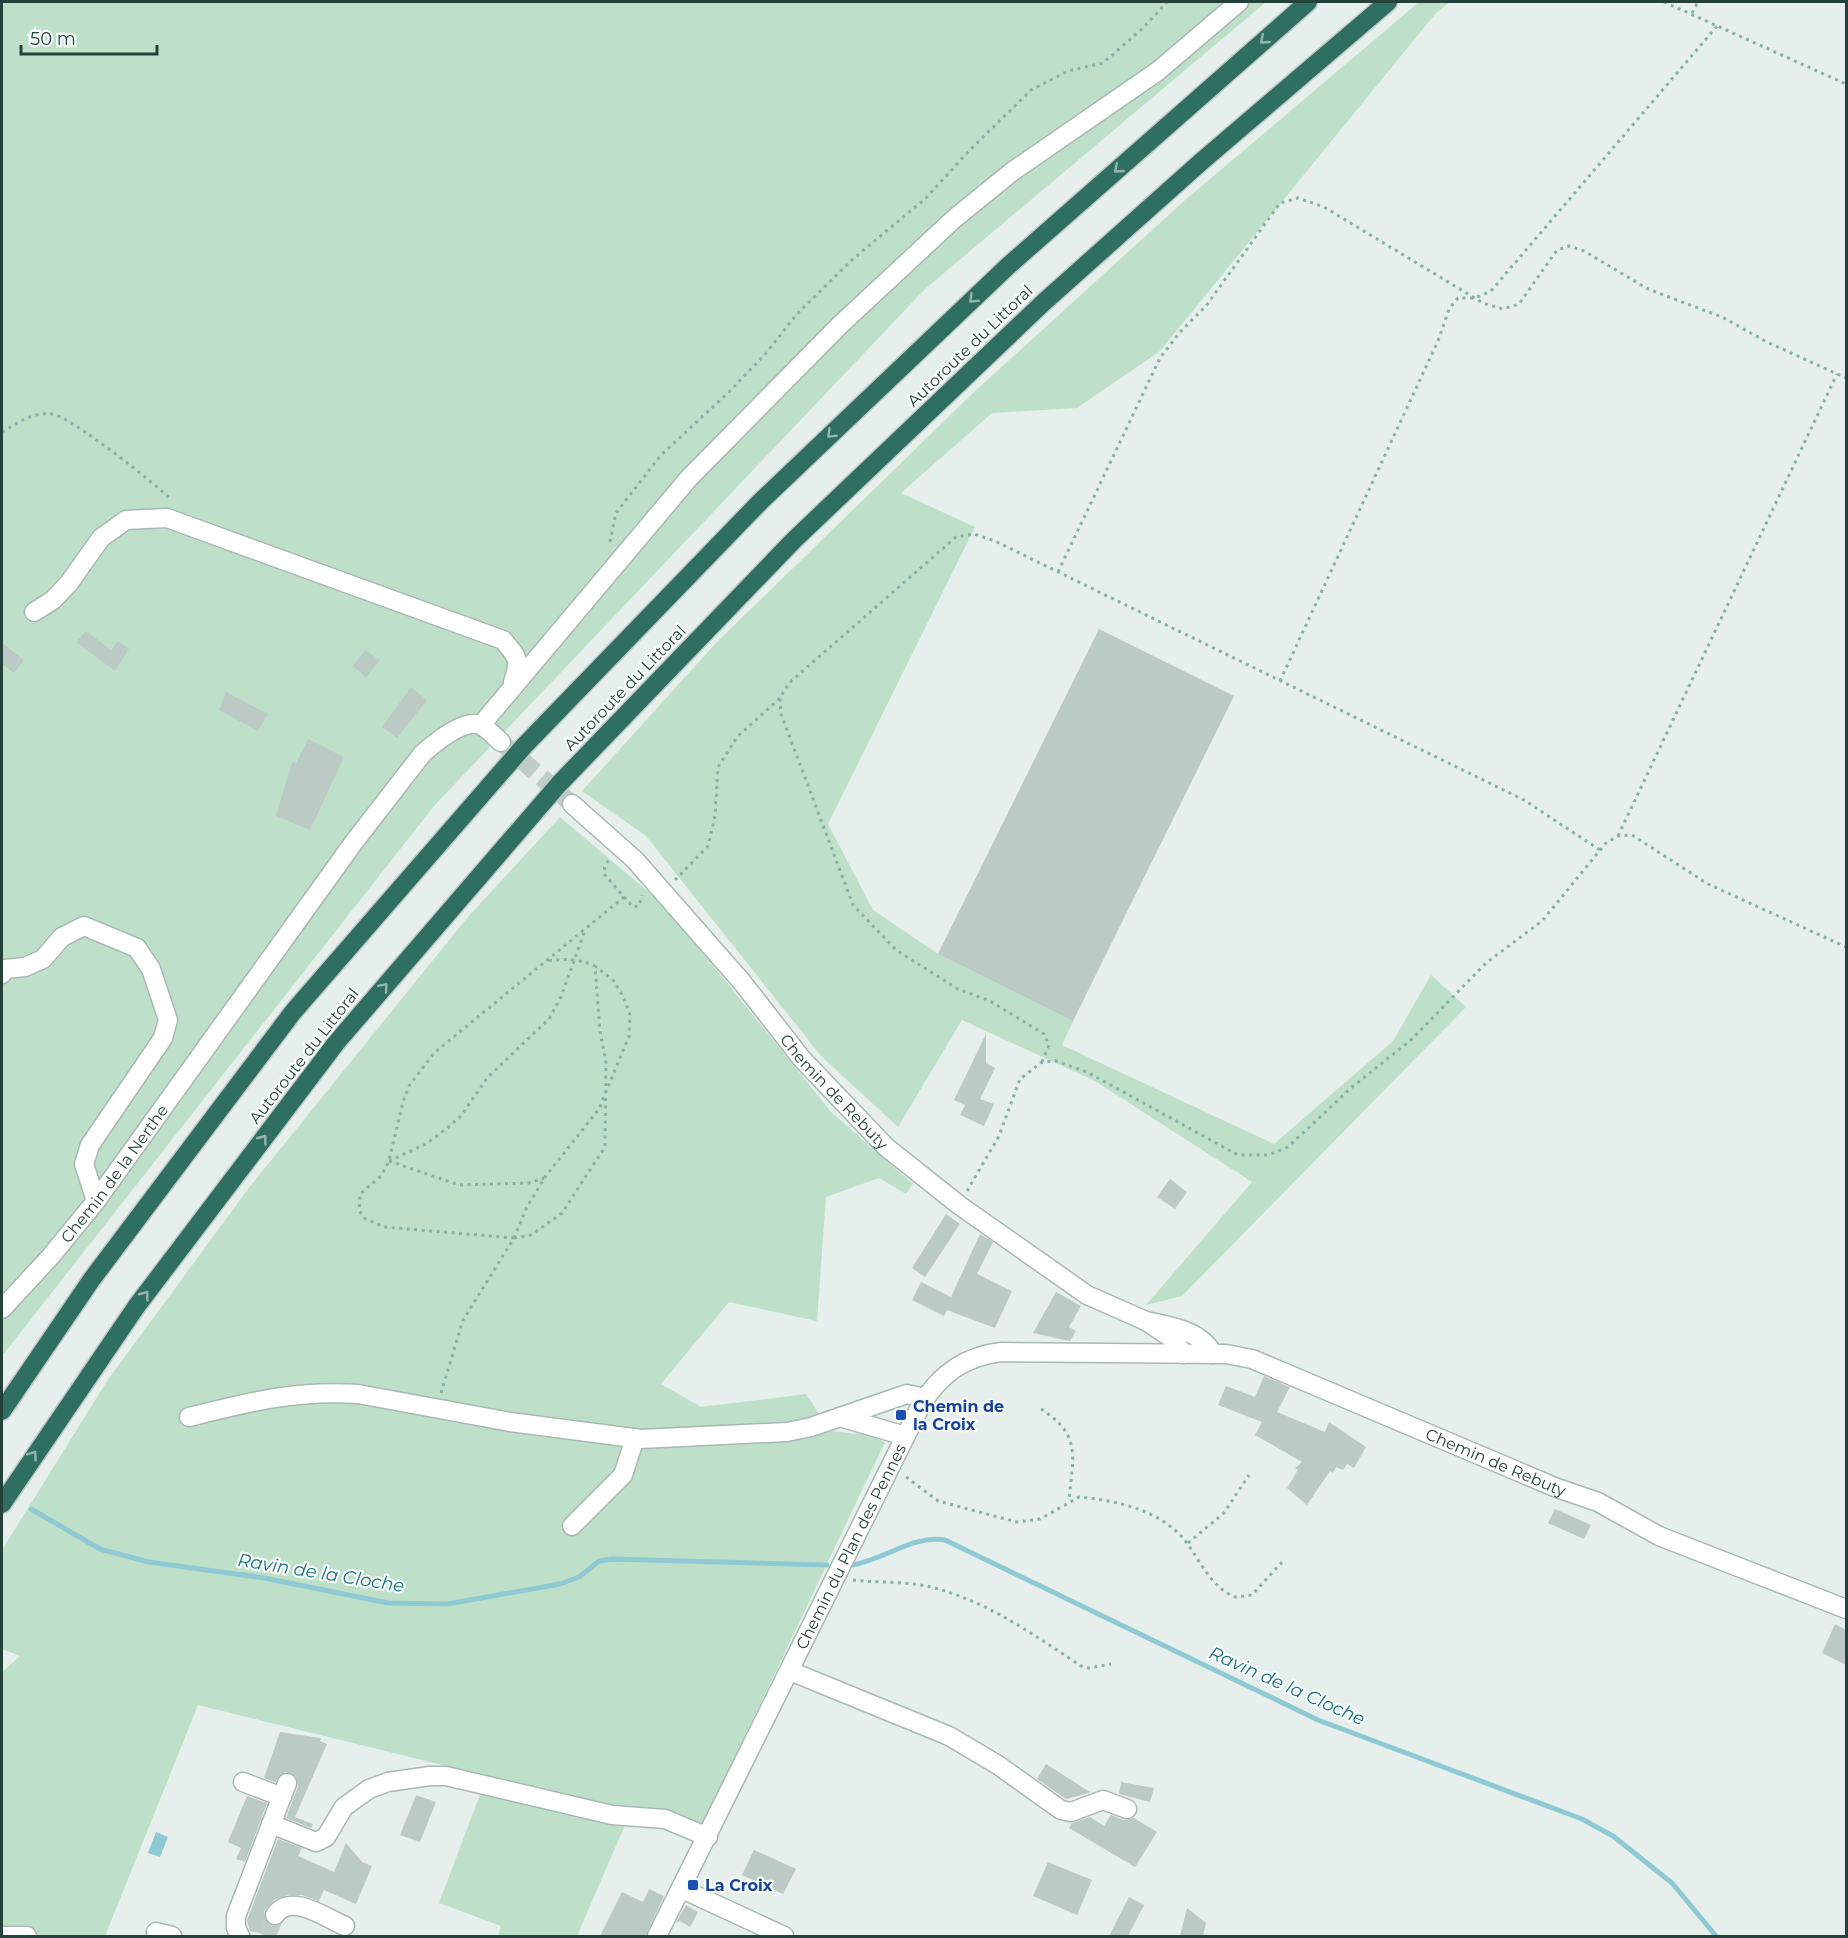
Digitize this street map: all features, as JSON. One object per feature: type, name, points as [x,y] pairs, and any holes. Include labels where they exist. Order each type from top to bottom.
[{"type":"highway","name":"Autoroute du Littoral","points":[[2,1411],[92,1279],[293,1012],[524,746],[760,501],[982,290],[1308,2]]},
{"type":"highway","name":"Autoroute du Littoral","points":[[2,1504],[136,1307],[336,1043],[559,784],[794,540],[1044,302],[1202,161],[1388,2]]},
{"type":"street","points":[[501,742],[481,725],[511,686],[689,478],[840,325],[955,219],[996,185],[1072,128],[1158,71],[1239,2]]},
{"type":"street","points":[[34,612],[53,600],[69,583],[101,538],[126,520],[167,518],[503,640],[517,656],[519,665],[511,686]]},
{"type":"street","name":"Chemin de la Nerthe","points":[[2,1309],[51,1256],[96,1201],[354,842],[423,753],[460,729],[471,724],[481,725]]},
{"type":"street","name":"Chemin de Rebuty","points":[[572,804],[656,884],[742,982],[802,1059],[886,1147],[959,1205],[1087,1295],[1146,1321],[1188,1332],[1206,1344],[1213,1354],[1252,1359],[1557,1488],[1598,1502],[1659,1536],[1846,1609]]},
{"type":"street","points":[[2,974],[5,969],[25,967],[43,959],[62,938],[84,926],[137,948],[151,969],[168,1020],[163,1038],[90,1145],[84,1164],[96,1201]]},
{"type":"street","name":"Chemin de Rebuty","points":[[1146,1321],[1170,1337],[1184,1354]]},
{"type":"street","name":"Chemin du Plan des Pennes","points":[[657,1936],[925,1398],[948,1371],[989,1353],[1213,1354]]},
{"type":"street","points":[[189,1417],[297,1393],[358,1394],[583,1433],[635,1438],[787,1432],[812,1427],[907,1394],[914,1393],[925,1398]]},
{"type":"street","points":[[840,1417],[906,1436]]},
{"type":"street","points":[[572,1526],[623,1474],[635,1438]]},
{"type":"street","points":[[790,1671],[949,1736],[998,1766],[1061,1810],[1071,1812],[1103,1800],[1128,1809]]},
{"type":"street","points":[[271,1824],[316,1842],[326,1837],[344,1807],[369,1789],[406,1778],[446,1776],[612,1815],[665,1819],[708,1837]]},
{"type":"street","points":[[240,1936],[236,1928],[236,1916],[285,1790],[243,1782]]},
{"type":"street","points":[[682,1889],[784,1936]]},
{"type":"street","points":[[275,1915],[284,1906],[294,1904],[345,1926]]},
{"type":"street","points":[[5,1936],[27,1936]]},
{"type":"path","points":[[609,547],[616,513],[661,455],[729,392],[812,299],[862,251],[926,198],[969,151],[1031,90],[1068,71],[1103,63],[1143,28],[1167,2]]},
{"type":"path","points":[[1664,2],[1846,84]]},
{"type":"path","points":[[1692,14],[1698,2]]},
{"type":"path","points":[[1281,681],[1438,341],[1449,309],[1458,298],[1475,298],[1491,291],[1718,25]]},
{"type":"path","points":[[1058,572],[1160,358],[1180,332],[1206,306],[1280,202],[1298,198],[1324,207],[1475,298],[1503,309],[1519,304],[1557,250],[1569,246],[1584,251],[1648,289],[1722,317],[1767,342],[1846,378]]},
{"type":"path","points":[[1042,1062],[1056,1061],[1087,1072],[1238,1155],[1268,1155],[1288,1147],[1307,1131],[1351,1088],[1412,1039],[1486,963],[1542,921],[1600,850],[1618,836],[1837,373]]},
{"type":"path","points":[[2,432],[33,414],[55,414],[140,473],[175,504]]},
{"type":"path","points":[[620,848],[603,868],[604,874],[633,907],[639,906],[656,884],[682,875],[689,862],[708,846],[716,816],[718,766],[737,737],[780,698],[789,683],[956,537],[974,534],[996,541],[1524,800],[1600,850]]},
{"type":"path","points":[[780,698],[781,714],[853,904],[896,950],[958,989],[990,1001],[1044,1034],[1049,1045],[1042,1062],[1020,1079],[999,1136],[959,1205]]},
{"type":"path","points":[[1618,836],[1632,835],[1708,884],[1846,948]]},
{"type":"path","points":[[595,966],[607,1089],[605,1147],[562,1213],[546,1227],[531,1235],[514,1238],[384,1227],[373,1223],[359,1210],[357,1202],[360,1194],[381,1176],[388,1161],[403,1102],[422,1067],[434,1053],[624,897]]},
{"type":"path","points":[[388,1161],[426,1144],[460,1117],[488,1077],[549,1019],[576,960],[586,928]]},
{"type":"path","points":[[436,1408],[463,1320],[514,1238],[527,1206],[545,1177],[599,1109],[629,1036],[630,1016],[623,996],[613,980],[595,966],[576,960],[545,961]]},
{"type":"path","points":[[388,1161],[459,1185],[529,1183],[545,1177]]},
{"type":"path","points":[[1041,1409],[1059,1420],[1071,1437],[1073,1453],[1069,1500]]},
{"type":"path","points":[[890,1468],[938,1501],[1017,1522],[1040,1519],[1069,1500],[1079,1497],[1096,1498],[1150,1513],[1164,1519],[1188,1543],[1215,1583],[1235,1597],[1252,1595],[1282,1562]]},
{"type":"path","points":[[1188,1543],[1224,1513],[1249,1475]]},
{"type":"path","points":[[838,1574],[856,1580],[930,1587],[964,1598],[1023,1629],[1082,1666],[1089,1668],[1111,1664]]},
{"type":"green space","points":[[2,2],[1266,2],[925,289],[434,806],[2,1356]]},
{"type":"green space","points":[[1419,2],[1450,2],[1436,13],[1160,351],[1077,408],[992,413],[901,493],[975,527],[828,824],[873,910],[938,954],[1073,1021],[1062,1045],[1274,1144],[1393,1041],[1431,975],[1466,1007],[1182,1296],[1146,1305],[1252,1182],[1095,1081],[962,1020],[898,1127],[821,1056],[646,836],[582,791],[716,643],[972,394],[1184,201]]},
{"type":"green space","points":[[560,817],[665,906],[831,1112],[913,1184],[906,1194],[879,1178],[826,1197],[817,1321],[729,1302],[661,1384],[701,1407],[806,1394],[830,1431],[868,1435],[885,1442],[702,1827],[632,1809],[577,1936],[498,1936],[501,1926],[439,1903],[487,1776],[198,1705],[105,1936],[43,1936],[2,1925],[2,1672],[20,1656],[2,1649],[2,1550],[107,1381],[248,1189],[467,918]]},
{"type":"water","points":[[156,1832],[168,1837],[160,1857],[148,1853]]},
{"type":"building","points":[[1099,629],[1234,696],[1073,1021],[938,954]]},
{"type":"building","points":[[86,631],[111,650],[118,641],[129,649],[115,671],[76,642]]},
{"type":"building","points":[[2,643],[24,660],[14,673],[2,664]]},
{"type":"building","points":[[365,650],[380,660],[366,678],[353,666]]},
{"type":"building","points":[[411,687],[427,700],[397,738],[382,727]]},
{"type":"building","points":[[226,692],[268,714],[258,731],[219,710]]},
{"type":"building","points":[[308,739],[344,757],[310,830],[276,816],[292,762],[296,763]]},
{"type":"building","points":[[986,1034],[986,1063],[995,1068],[980,1099],[994,1104],[984,1126],[960,1115],[965,1105],[954,1100]]},
{"type":"building","points":[[1170,1179],[1187,1192],[1175,1209],[1157,1197]]},
{"type":"building","points":[[946,1214],[960,1224],[925,1277],[912,1268]]},
{"type":"building","points":[[980,1234],[993,1242],[977,1274],[1012,1291],[995,1328],[947,1310],[944,1316],[912,1300],[921,1282],[951,1297]]},
{"type":"building","points":[[1056,1292],[1081,1306],[1069,1327],[1076,1331],[1070,1341],[1033,1333]]},
{"type":"building","points":[[1264,1376],[1290,1387],[1277,1412],[1325,1432],[1329,1422],[1366,1447],[1354,1468],[1347,1464],[1343,1470],[1336,1467],[1333,1473],[1330,1471],[1307,1505],[1287,1488],[1298,1470],[1295,1468],[1302,1462],[1255,1435],[1262,1422],[1218,1405],[1226,1386],[1255,1397]]},
{"type":"building","points":[[1555,1509],[1591,1525],[1584,1539],[1548,1523]]},
{"type":"building","points":[[1835,1624],[1846,1630],[1846,1665],[1822,1653]]},
{"type":"building","points":[[280,1732],[321,1738],[320,1741],[327,1744],[295,1817],[313,1824],[311,1828],[286,1818],[298,1786],[295,1776],[285,1772],[275,1782],[264,1778]]},
{"type":"building","points":[[1046,1764],[1090,1792],[1066,1799],[1037,1779]]},
{"type":"building","points":[[1121,1782],[1154,1788],[1150,1802],[1119,1794]]},
{"type":"building","points":[[416,1795],[436,1802],[420,1842],[400,1835]]},
{"type":"building","points":[[247,1796],[267,1803],[245,1862],[236,1859],[241,1848],[228,1842]]},
{"type":"building","points":[[1111,1815],[1124,1820],[1134,1818],[1157,1832],[1135,1867],[1069,1828],[1072,1823],[1090,1817],[1104,1826]]},
{"type":"building","points":[[278,1839],[302,1848],[298,1856],[334,1872],[346,1843],[362,1862],[372,1866],[356,1904],[324,1890],[319,1901],[302,1895],[287,1895],[274,1900],[264,1911],[267,1923],[278,1926],[274,1936],[250,1931],[247,1920]]},
{"type":"building","points":[[754,1850],[796,1869],[783,1894],[742,1875]]},
{"type":"building","points":[[1048,1862],[1092,1880],[1077,1915],[1033,1896]]},
{"type":"building","points":[[649,1889],[664,1896],[646,1935],[600,1936],[622,1892],[643,1902]]},
{"type":"building","points":[[1129,1897],[1144,1905],[1128,1936],[1109,1936]]},
{"type":"building","points":[[686,1905],[698,1912],[690,1927],[680,1921],[676,1923]]},
{"type":"building","points":[[1187,1908],[1206,1923],[1203,1936],[1180,1936]]},
{"type":"waterway","name":"Ravin de la Cloche","points":[[31,1509],[100,1549],[149,1562],[264,1578],[388,1603],[447,1604],[560,1584],[579,1577],[599,1561],[612,1559],[827,1565]]},
{"type":"waterway","name":"Ravin de la Cloche","points":[[852,1565],[909,1544],[933,1539],[945,1540],[1318,1720],[1582,1819],[1613,1836],[1672,1883],[1716,1936]]},
{"type":"tunnel","points":[[501,742],[572,804]]},
{"type":"tunnel","points":[[267,1936],[275,1915]]},
{"type":"place","name":"Chemin de la Croix","points":[[901,1415]]},
{"type":"place","name":"La Croix","points":[[693,1885]]}]
